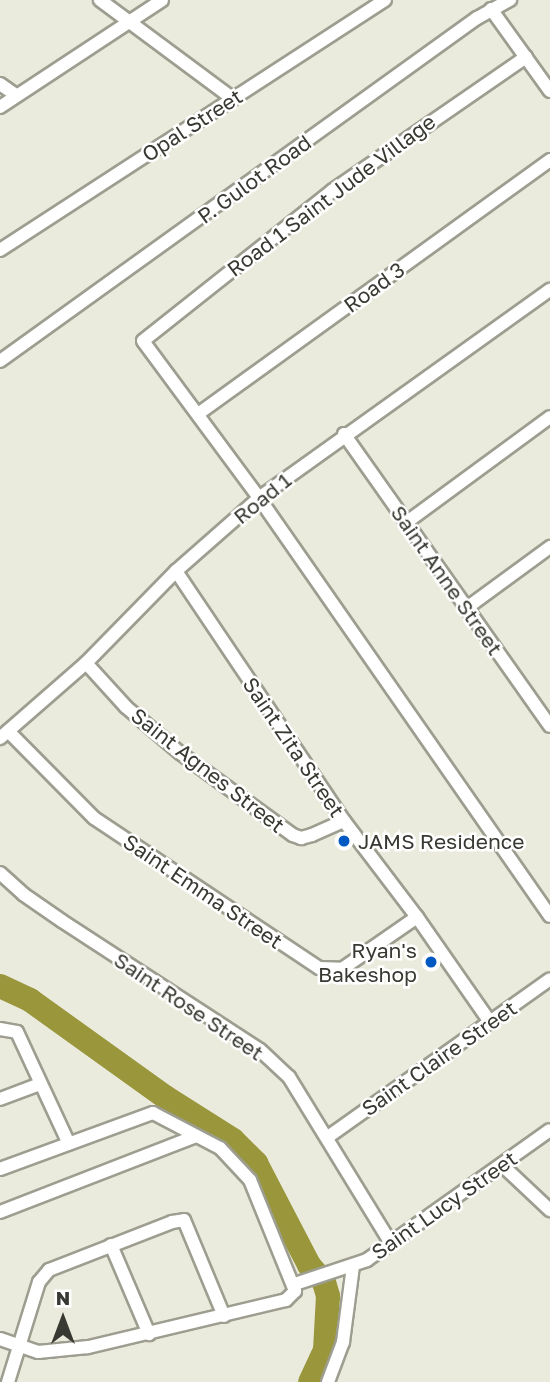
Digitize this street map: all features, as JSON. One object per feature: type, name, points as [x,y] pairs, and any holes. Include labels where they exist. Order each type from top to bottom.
[{"type":"street","points":[[100,0],[232,98]]},
{"type":"street","points":[[0,107],[162,0]]},
{"type":"street","name":"Opal Street","points":[[0,250],[386,0]]},
{"type":"street","name":"P. Gulot Road","points":[[0,361],[491,9],[510,0]]},
{"type":"street","points":[[491,9],[550,91]]},
{"type":"street","name":"Road 1 Saint Jude Village","points":[[198,414],[143,341],[332,191],[526,57]]},
{"type":"street","points":[[0,84],[16,95]]},
{"type":"street","name":"Road 3","points":[[198,414],[550,160]]},
{"type":"street","name":"Road 1","points":[[4,734],[86,663],[176,571],[259,498],[344,434],[550,290]]},
{"type":"street","points":[[198,414],[550,916]]},
{"type":"street","points":[[407,522],[550,417]]},
{"type":"street","name":"Saint Anne Street","points":[[344,434],[545,709],[550,726]]},
{"type":"street","points":[[468,607],[550,547]]},
{"type":"street","name":"Saint Zita Street","points":[[176,571],[344,821],[490,1022]]},
{"type":"street","name":"Saint Agnes Street","points":[[86,663],[126,707],[180,753],[293,835],[301,838],[312,835],[344,821]]},
{"type":"street","name":"Saint Emma Street","points":[[4,734],[94,818],[318,968],[342,969],[416,917]]},
{"type":"street","name":"Saint Rose Street","points":[[0,873],[52,914],[260,1050],[289,1077],[390,1242]]},
{"type":"street","name":"Saint Claire Street","points":[[328,1137],[550,979]]},
{"type":"street","points":[[0,1029],[17,1032],[69,1144]]},
{"type":"street","points":[[0,1100],[40,1084]]},
{"type":"street","points":[[0,1169],[153,1113],[220,1147],[250,1180],[295,1284]]},
{"type":"street","name":"Saint Lucy Street","points":[[0,1339],[38,1352],[88,1347],[149,1335],[286,1300],[293,1296],[295,1284],[332,1270],[353,1266],[550,1130]]},
{"type":"street","points":[[0,1212],[196,1136]]},
{"type":"street","points":[[502,1165],[550,1210]]},
{"type":"street","points":[[8,1382],[39,1282],[49,1270],[172,1222],[184,1220],[224,1316]]},
{"type":"street","points":[[111,1245],[149,1335]]},
{"type":"street","points":[[328,1382],[343,1342],[353,1266]]},
{"type":"waterway","points":[[0,986],[30,1000],[165,1097],[233,1140],[256,1163],[309,1265],[324,1282],[328,1296],[325,1350],[310,1382]]},
{"type":"place","name":"JAMS Residence","points":[[344,841]]},
{"type":"place","name":"Ryan's Bakeshop","points":[[431,962]]}]
